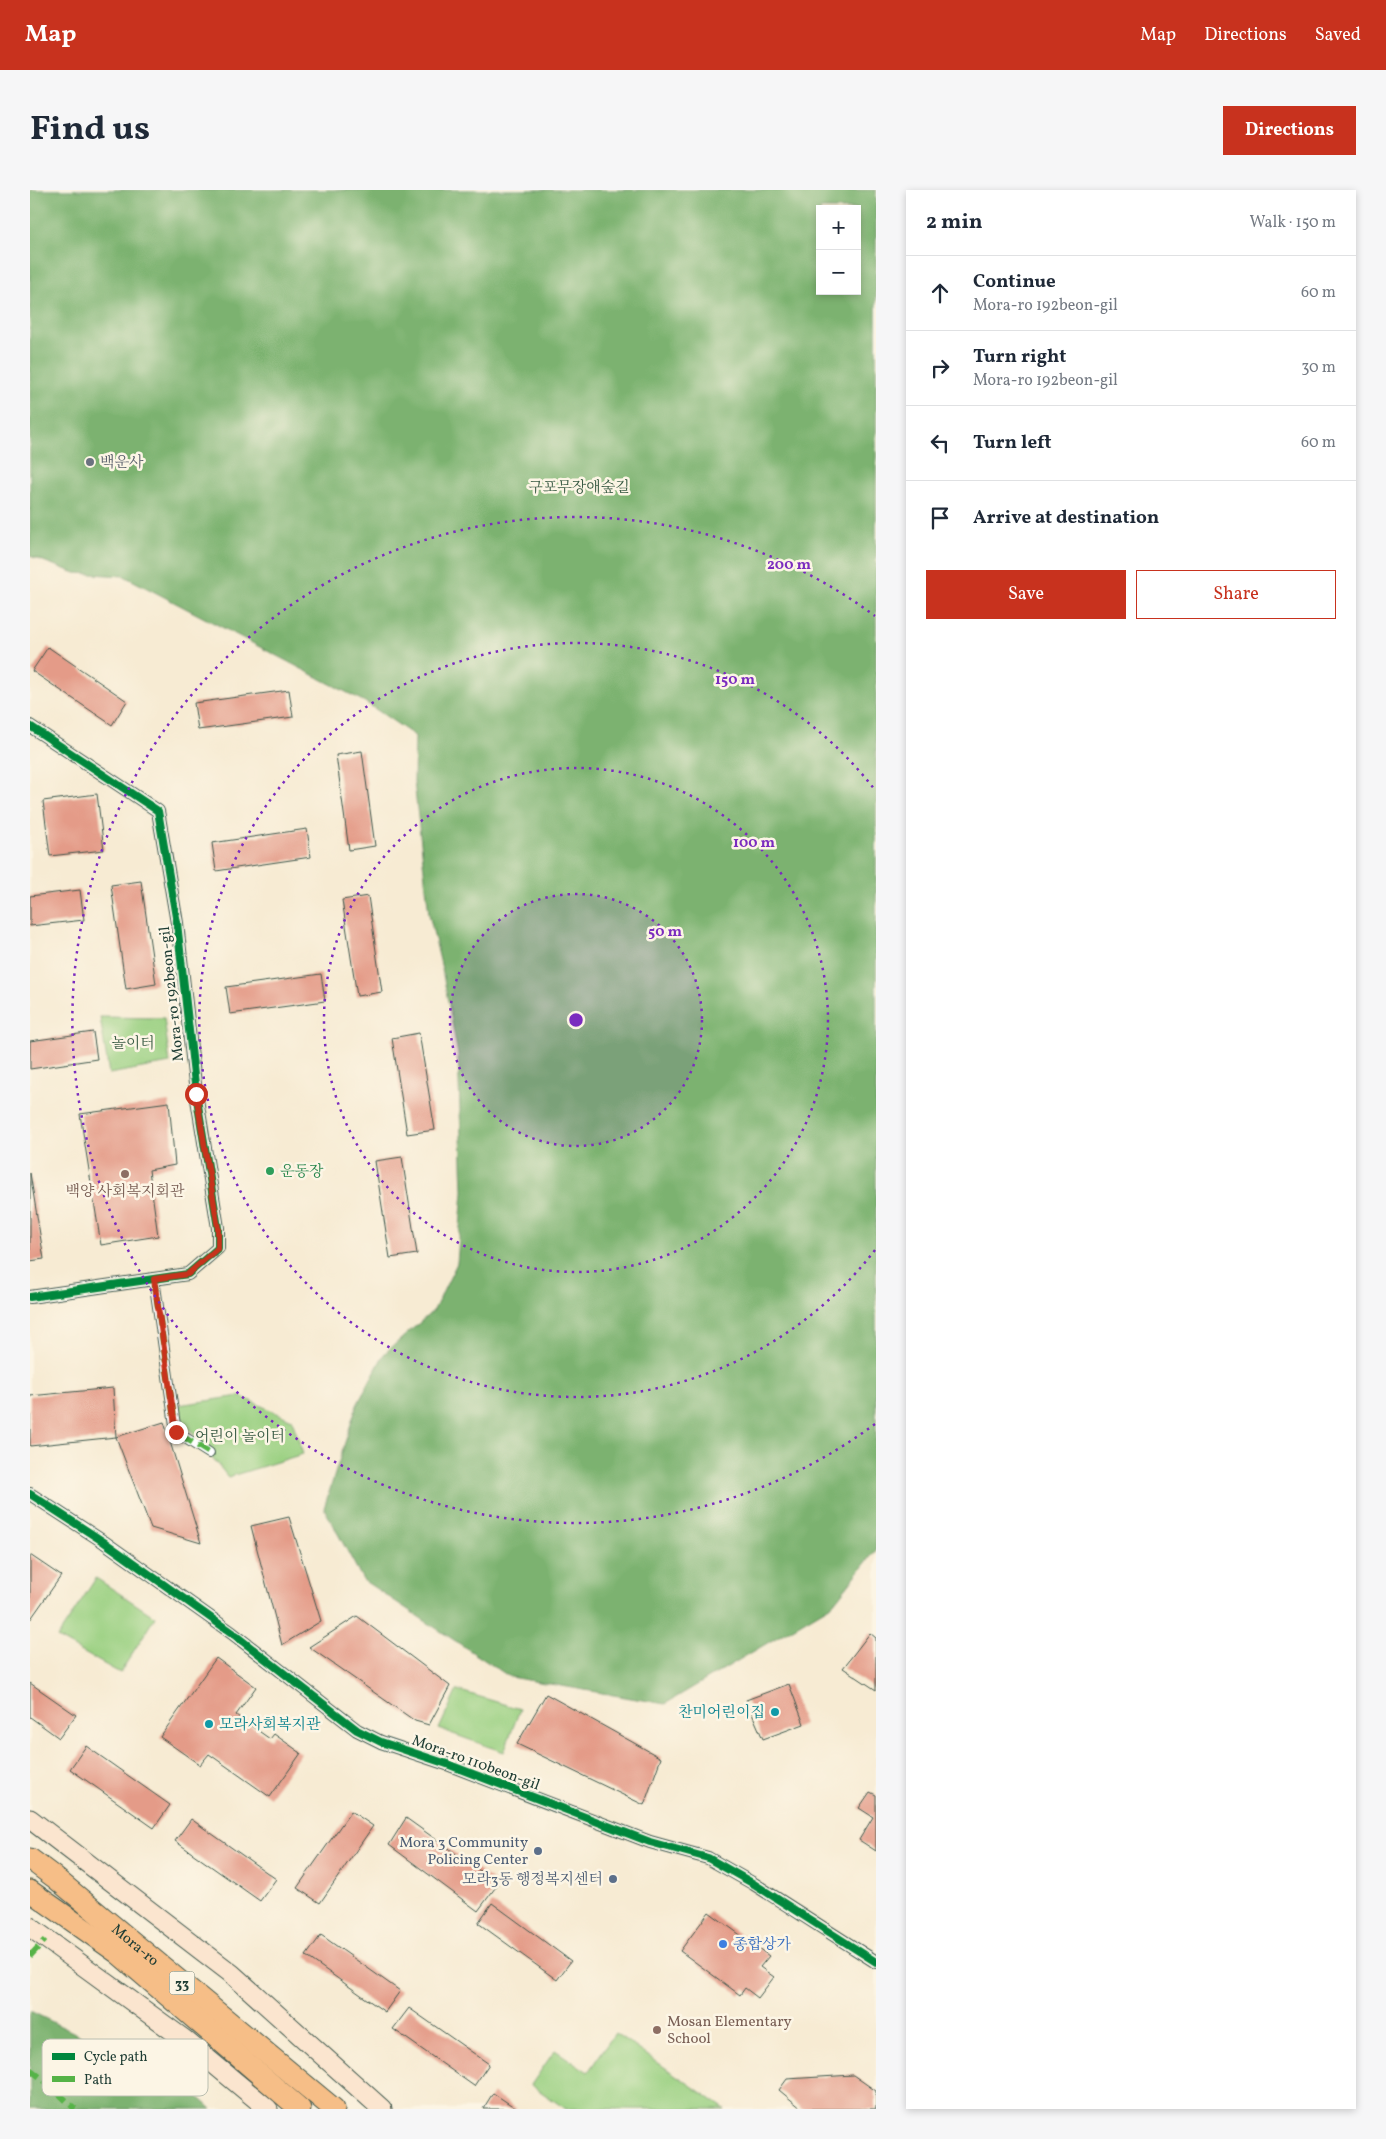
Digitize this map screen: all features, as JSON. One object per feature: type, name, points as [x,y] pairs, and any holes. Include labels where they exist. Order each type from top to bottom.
[{"type":"highway","name":"Mora-ro","points":[[30,1859],[334,2109]]},
{"type":"highway","name":"Mora-ro","points":[[30,1891],[118,1953],[300,2109]]},
{"type":"main road","points":[[30,1819],[232,1974],[382,2109]]},
{"type":"main road","points":[[30,1927],[184,2039]]},
{"type":"main road","points":[[208,2059],[268,2109]]},
{"type":"street","name":"Mora-ro 192beon-gil","points":[[30,726],[158,811],[177,923],[196,1094],[218,1228],[218,1248],[188,1274],[30,1297]]},
{"type":"street","points":[[154,1279],[176,1432],[209,1453]]},
{"type":"street","name":"Mora-ro 110beon-gil","points":[[30,1494],[95,1536],[232,1633],[357,1730],[381,1742],[447,1764],[650,1842],[708,1858],[754,1884],[876,1962]]},
{"type":"green space","name":"구포무장애숲길","points":[[30,190],[876,190],[876,1550],[833,1604],[665,1704],[510,1677],[363,1580],[324,1508],[357,1405],[384,1354],[434,1310],[457,1263],[463,1191],[458,1055],[442,969],[429,914],[414,782],[415,736],[365,702],[124,576],[75,573],[30,556]]},
{"type":"green space","name":"놀이터","points":[[100,1017],[164,1018],[170,1063],[109,1074]]},
{"type":"green space","name":"어린이 놀이터","points":[[240,1396],[292,1420],[303,1454],[228,1477],[171,1406]]},
{"type":"green space","points":[[96,1578],[155,1617],[120,1673],[57,1638]]},
{"type":"green space","points":[[457,1690],[520,1709],[504,1752],[439,1729]]},
{"type":"green space","points":[[30,2011],[87,2039],[42,2039],[42,2096],[198,2096],[212,2109],[30,2109]]},
{"type":"green space","points":[[615,2033],[725,2109],[566,2109],[531,2085],[555,2050],[588,2072]]},
{"type":"building","points":[[48,647],[127,701],[112,725],[32,671]]},
{"type":"building","points":[[289,690],[293,717],[198,730],[194,703]]},
{"type":"building","points":[[362,751],[375,846],[349,850],[336,755]]},
{"type":"building","points":[[97,794],[104,850],[50,856],[43,801]]},
{"type":"building","points":[[307,829],[311,857],[216,871],[212,843]]},
{"type":"building","points":[[141,881],[156,984],[126,989],[111,885]]},
{"type":"building","points":[[80,890],[84,920],[30,926],[30,896]]},
{"type":"building","points":[[368,896],[382,992],[357,996],[342,900]]},
{"type":"building","points":[[321,974],[325,1001],[230,1014],[226,987]]},
{"type":"building","points":[[93,1032],[97,1059],[30,1069],[30,1041]]},
{"type":"building","points":[[419,1033],[435,1130],[407,1134],[392,1038]]},
{"type":"building","points":[[169,1102],[175,1165],[149,1170],[158,1236],[101,1245],[80,1114]]},
{"type":"building","points":[[402,1157],[417,1254],[390,1258],[375,1161]]},
{"type":"building","points":[[30,1173],[44,1259],[30,1261]]},
{"type":"building","points":[[113,1388],[116,1437],[30,1446],[30,1396]]},
{"type":"building","points":[[164,1422],[201,1543],[151,1528],[116,1437]]},
{"type":"building","points":[[289,1517],[321,1621],[282,1645],[251,1526]]},
{"type":"building","points":[[30,1555],[61,1576],[30,1620]]},
{"type":"building","points":[[357,1616],[450,1686],[429,1725],[415,1721],[309,1647]]},
{"type":"building","points":[[870,1633],[876,1638],[876,1690],[843,1668]]},
{"type":"building","name":"모라사회복지관","points":[[216,1658],[256,1687],[236,1715],[270,1739],[274,1734],[301,1753],[270,1797],[209,1754],[200,1765],[160,1737]]},
{"type":"building","points":[[30,1683],[76,1715],[59,1738],[30,1717]]},
{"type":"building","name":"찬미어린이집","points":[[789,1684],[804,1724],[763,1739],[746,1700]]},
{"type":"building","points":[[546,1694],[661,1758],[644,1805],[517,1744]]},
{"type":"building","points":[[86,1746],[170,1805],[154,1828],[70,1769]]},
{"type":"building","points":[[870,1792],[876,1795],[876,1851],[859,1840],[873,1817],[859,1808]]},
{"type":"building","points":[[351,1811],[373,1826],[320,1903],[297,1888]]},
{"type":"building","points":[[406,1818],[498,1884],[478,1911],[389,1845]]},
{"type":"building","points":[[191,1819],[276,1879],[260,1901],[175,1841]]},
{"type":"building","points":[[492,1903],[571,1961],[557,1980],[478,1923]]},
{"type":"building","points":[[709,1912],[769,1956],[760,1967],[774,1977],[758,1998],[745,1988],[740,1995],[680,1951]]},
{"type":"building","points":[[321,1935],[400,1991],[385,2012],[306,1956]]},
{"type":"building","points":[[409,2008],[489,2064],[474,2086],[393,2029]]},
{"type":"building","points":[[853,2075],[876,2091],[876,2109],[802,2109],[779,2090],[787,2079]]},
{"type":"building","points":[[493,2093],[517,2109],[483,2109]]},
{"type":"marked path","points":[[154,1279],[176,1432],[209,1453]]},
{"type":"marked path","points":[[30,1956],[45,1940]]},
{"type":"marked path","points":[[30,2069],[42,2079]]},
{"type":"marked path","points":[[61,2096],[75,2109]]},
{"type":"cycle path","points":[[30,726],[158,811],[177,923],[196,1093],[218,1228],[218,1248],[188,1274],[30,1297]]},
{"type":"cycle path","points":[[30,1494],[104,1542],[232,1633],[357,1730],[381,1742],[447,1764],[650,1842],[708,1858],[754,1884],[876,1962]]},
{"type":"place","name":"백운사","points":[[90,462]]},
{"type":"place","name":"운동장","points":[[270,1171]]},
{"type":"place","name":"백양 사회복지회관","points":[[125,1174]]},
{"type":"place","name":"찬미어린이집","points":[[775,1712]]},
{"type":"place","name":"모라사회복지관","points":[[209,1724]]},
{"type":"place","name":"Mora 3 Community Policing Center","points":[[538,1851]]},
{"type":"place","name":"모라3동 행정복지센터","points":[[613,1879]]},
{"type":"place","name":"종합상가","points":[[723,1944]]},
{"type":"place","name":"Mosan Elementary School","points":[[657,2030]]},
{"type":"route","points":[[176,1432],[154,1279],[188,1274],[218,1248],[218,1228],[196,1094]]}]
